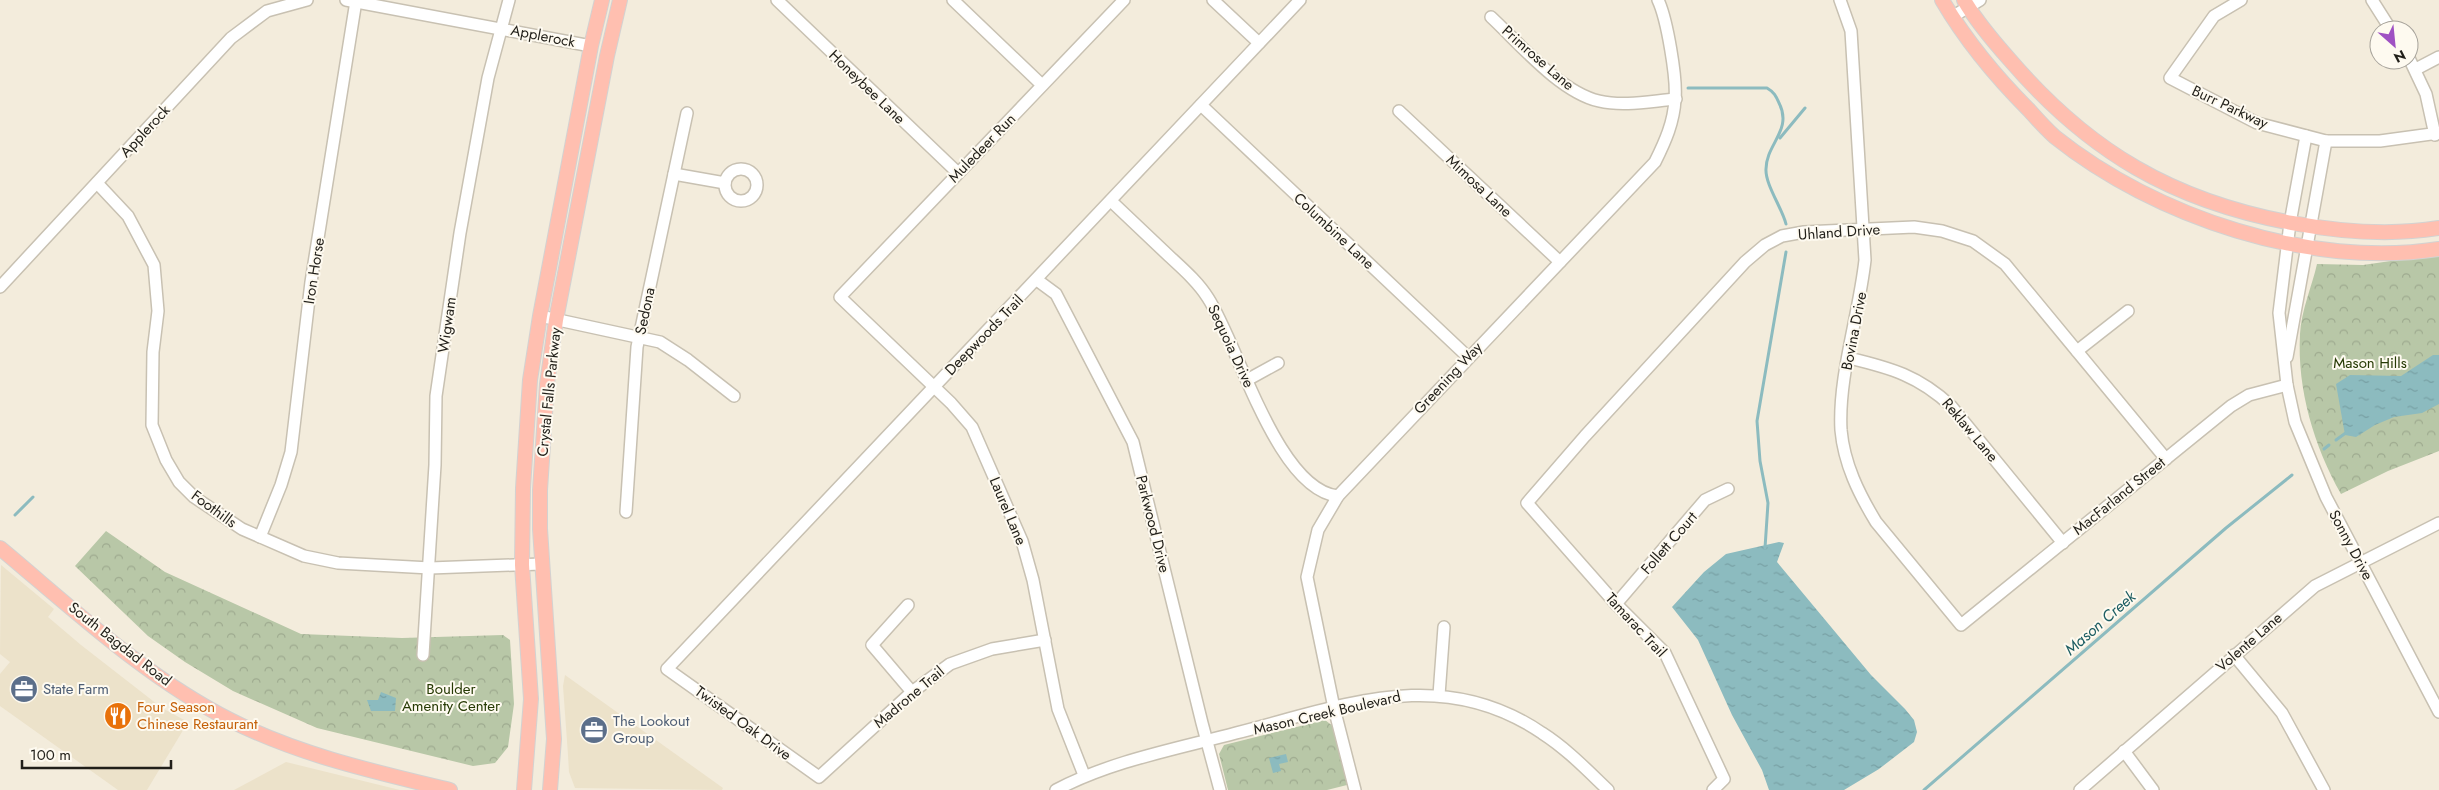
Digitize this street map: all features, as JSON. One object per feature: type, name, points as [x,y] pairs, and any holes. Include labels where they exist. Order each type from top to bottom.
[{"type":"main road","name":"Crystal Falls Parkway","points":[[524,790],[532,699],[522,565],[525,434],[540,316],[591,46],[602,0]]},
{"type":"main road","name":"Crystal Falls Parkway","points":[[550,790],[554,739],[541,564],[540,490],[547,384],[556,320],[607,56],[620,0]]},
{"type":"main road","points":[[1942,0],[1952,17],[1996,77],[2054,136],[2106,173],[2152,199],[2216,223],[2308,248],[2335,252],[2439,249]]},
{"type":"main road","points":[[1971,2],[2038,93],[2075,127],[2116,157],[2173,189],[2252,216],[2312,227],[2367,233],[2439,228]]},
{"type":"main road","name":"South Bagdad Road","points":[[1,550],[129,654],[230,720],[338,763],[450,790]]},
{"type":"main road","points":[[532,699],[551,697]]},
{"type":"street","name":"Applerock","points":[[0,287],[231,38],[267,11],[307,0]]},
{"type":"street","name":"Wigwam","points":[[423,655],[430,568],[436,396],[460,233],[488,78],[509,0]]},
{"type":"street","name":"Honeybee Lane","points":[[777,0],[958,173]]},
{"type":"street","points":[[953,0],[1042,85]]},
{"type":"street","name":"Muledeer Run","points":[[840,297],[1124,0]]},
{"type":"street","points":[[1213,0],[1259,44]]},
{"type":"street","name":"Deepwoods Trail","points":[[667,669],[1300,0]]},
{"type":"street","name":"Greening Way","points":[[1355,790],[1334,708],[1307,577],[1318,530],[1338,496],[1655,162],[1668,136],[1676,98],[1665,15],[1658,0]]},
{"type":"street","name":"Bovina Drive","points":[[1840,0],[1851,31],[1865,260],[1862,291],[1841,409],[1842,432],[1853,479],[1876,522],[1961,625]]},
{"type":"street","name":"Burr Parkway","points":[[2241,0],[2214,16],[2170,78],[2257,122],[2326,141],[2380,141],[2437,134]]},
{"type":"street","points":[[2372,0],[2385,20]]},
{"type":"street","name":"Applerock","points":[[351,1],[591,46]]},
{"type":"street","name":"Iron Horse","points":[[260,537],[281,485],[291,452],[312,282],[351,1]]},
{"type":"street","points":[[1952,17],[1971,2]]},
{"type":"street","name":"Primrose Lane","points":[[1491,17],[1555,77],[1582,95],[1600,101],[1619,103],[1676,98]]},
{"type":"street","points":[[2419,67],[2439,57]]},
{"type":"street","points":[[2416,70],[2426,94],[2437,134]]},
{"type":"street","name":"Columbine Lane","points":[[1201,105],[1468,357]]},
{"type":"street","name":"Mimosa Lane","points":[[1399,110],[1560,262]]},
{"type":"street","name":"Sedona","points":[[626,512],[637,347],[686,113]]},
{"type":"street","name":"Sonny Drive","points":[[2306,136],[2290,223],[2279,313],[2287,385],[2295,422],[2306,453],[2326,497],[2439,712]]},
{"type":"street","name":"Sonny Drive","points":[[2285,369],[2326,141]]},
{"type":"street","points":[[674,174],[725,183]]},
{"type":"street","name":"Foothills","points":[[97,183],[128,216],[154,265],[158,310],[153,352],[152,425],[166,460],[179,482],[194,496],[242,529],[304,556],[338,563],[430,568],[541,564]]},
{"type":"street","name":"Sequoia Drive","points":[[1111,201],[1201,288],[1217,314],[1246,380],[1286,456],[1322,492],[1338,496]]},
{"type":"street","name":"Uhland Drive","points":[[1527,503],[1745,262],[1765,244],[1782,236],[1804,232],[1914,226],[1942,231],[1973,241],[2005,264],[2166,459]]},
{"type":"street","name":"Parkwood Drive","points":[[1037,280],[1056,294],[1134,442],[1206,741],[1220,790]]},
{"type":"street","name":"Laurel Lane","points":[[840,297],[951,403],[972,427],[1022,541],[1033,580],[1058,709],[1084,775]]},
{"type":"street","points":[[2077,351],[2128,310]]},
{"type":"street","points":[[540,316],[640,336],[660,342],[688,360],[734,396]]},
{"type":"street","name":"Reklaw Lane","points":[[1849,358],[1890,368],[1914,378],[1936,392],[1951,406],[2062,542]]},
{"type":"street","points":[[1246,380],[1278,363]]},
{"type":"street","name":"MacFarland Street","points":[[1961,625],[2231,406],[2249,395],[2287,385]]},
{"type":"street","name":"Follett Court","points":[[1616,604],[1705,500],[1728,489]]},
{"type":"street","name":"Tamarac Trail","points":[[1527,503],[1616,604],[1665,653],[1724,779],[1713,790]]},
{"type":"street","name":"Volente Lane","points":[[2080,790],[2314,586],[2360,561],[2439,523]]},
{"type":"street","points":[[908,605],[872,645],[912,692]]},
{"type":"street","points":[[1439,695],[1444,628]]},
{"type":"street","name":"Madrone Trail","points":[[819,777],[912,692],[950,664],[963,658],[1007,646],[1045,640]]},
{"type":"street","points":[[2234,655],[2282,712],[2324,790]]},
{"type":"street","name":"Twisted Oak Drive","points":[[667,669],[819,777]]},
{"type":"street","name":"Mason Creek Boulevard","points":[[1056,790],[1084,775],[1334,708],[1395,695],[1439,695],[1477,702],[1525,722],[1572,755],[1608,790]]},
{"type":"street","points":[[2124,751],[2153,790]]},
{"type":"shaded area","points":[[1,565],[54,609],[48,617],[81,645],[162,708],[188,722],[147,790],[118,790],[0,706],[0,674],[10,662],[0,654]]},
{"type":"shaded area","points":[[565,675],[723,788],[722,790],[575,788],[569,772],[563,686]]},
{"type":"shaded area","points":[[286,762],[400,790],[234,790]]},
{"type":"green space","name":"Mason Hills","points":[[2439,254],[2439,451],[2388,471],[2341,494],[2331,476],[2315,437],[2301,376],[2301,325],[2317,264],[2363,265]]},
{"type":"green space","name":"Boulder Amenity Center","points":[[106,531],[165,572],[301,634],[402,638],[503,635],[510,640],[514,704],[508,747],[495,763],[473,766],[317,728],[233,691],[185,662],[148,636],[75,566]]},
{"type":"green space","points":[[1325,720],[1334,727],[1347,785],[1327,790],[1228,790],[1219,754],[1224,745]]},
{"type":"water","points":[[2433,355],[2439,355],[2439,404],[2422,413],[2394,417],[2375,425],[2356,437],[2345,435],[2336,384],[2350,375],[2401,376]]},
{"type":"water","points":[[1779,542],[1784,543],[1777,562],[1871,675],[1914,720],[1917,732],[1914,742],[1879,769],[1844,790],[1769,790],[1762,770],[1732,715],[1698,640],[1672,607],[1704,572],[1726,554]]},
{"type":"water","points":[[381,692],[396,698],[395,711],[371,711],[367,700],[378,700]]},
{"type":"water","points":[[1286,754],[1288,762],[1279,764],[1281,771],[1273,773],[1269,758]]},
{"type":"waterway","points":[[1688,88],[1767,88],[1775,94],[1783,121],[1767,160],[1766,175],[1786,224]]},
{"type":"waterway","points":[[1780,138],[1805,108]]},
{"type":"waterway","points":[[1765,548],[1768,503],[1760,461],[1757,421],[1786,252]]},
{"type":"waterway","name":"Mason Creek","points":[[2336,440],[2347,432]]},
{"type":"waterway","name":"Mason Creek","points":[[2324,449],[2329,445]]},
{"type":"waterway","name":"Mason Creek","points":[[1924,790],[2226,528],[2292,475]]},
{"type":"waterway","points":[[15,515],[33,497]]},
{"type":"place","name":"State Farm","points":[[24,689]]},
{"type":"place","name":"Four Season Chinese Restaurant","points":[[118,716]]},
{"type":"place","name":"The Lookout Group","points":[[594,730]]}]
